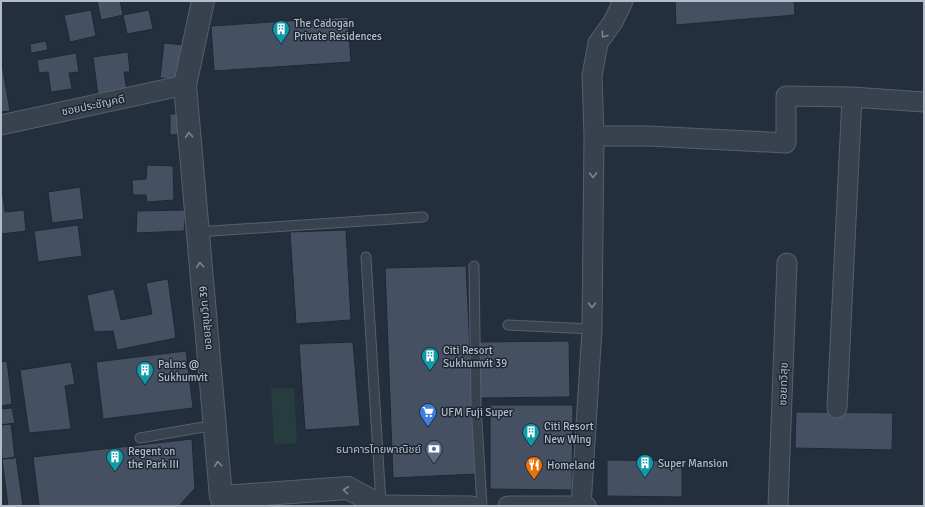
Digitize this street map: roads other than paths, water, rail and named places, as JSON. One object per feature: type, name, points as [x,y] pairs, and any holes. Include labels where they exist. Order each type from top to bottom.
[{"type":"street","name":"ซอยสุขุมวิท 39","points":[[203,1],[185,85],[214,425],[216,501],[348,488],[381,506]]},
{"type":"street","points":[[581,506],[592,329],[594,136],[592,76],[598,43],[613,22],[623,1]]},
{"type":"street","name":"ซอยประชัญคดี","points":[[1,125],[185,85]]},
{"type":"street","points":[[594,136],[648,136],[786,143],[786,96],[852,97],[924,102]]},
{"type":"street","points":[[837,408],[852,97]]},
{"type":"street","name":"ซอยทวีสุข","points":[[778,506],[787,263]]},
{"type":"street","points":[[381,506],[472,506]]},
{"type":"street","points":[[508,506],[586,506]]},
{"type":"lane","points":[[197,232],[423,217]]},
{"type":"lane","points":[[366,257],[381,506]]},
{"type":"lane","points":[[474,266],[476,405],[482,506]]},
{"type":"lane","points":[[508,325],[592,329]]},
{"type":"lane","points":[[140,438],[214,425]]},
{"type":"place","name":"The Cadogan Private Residences","points":[[281,44]]},
{"type":"place","name":"Citi Resort Sukhumvit 39","points":[[430,371]]},
{"type":"place","name":"Palms @ Sukhumvit","points":[[145,385]]},
{"type":"place","name":"UFM Fuji Super","points":[[428,427]]},
{"type":"place","name":"Citi Resort New Wing","points":[[531,447]]},
{"type":"place","name":"ธนาคารไทยพาณิชย์","points":[[434,464]]},
{"type":"place","name":"Regent on the Park III","points":[[115,472]]},
{"type":"place","name":"Super Mansion","points":[[645,478]]},
{"type":"place","name":"Homeland","points":[[534,480]]}]
